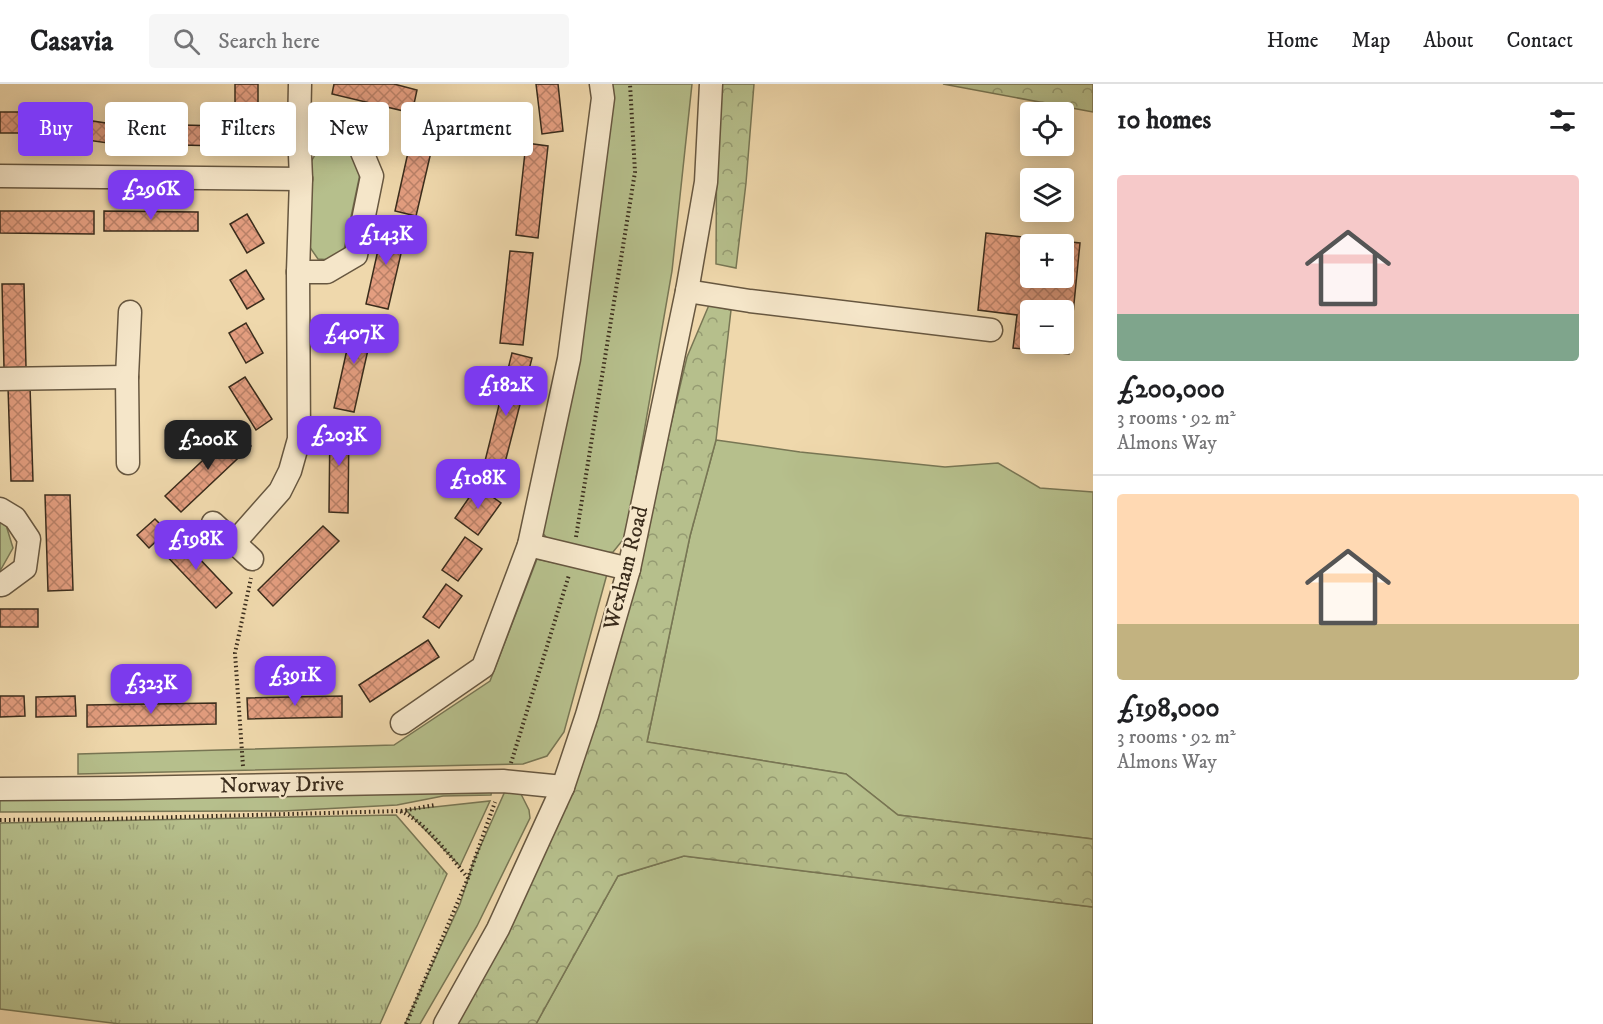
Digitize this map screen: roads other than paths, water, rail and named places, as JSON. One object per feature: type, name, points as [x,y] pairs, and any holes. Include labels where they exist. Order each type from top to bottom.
[{"type":"street","points":[[234,543],[280,491],[290,471],[299,439],[300,84]]},
{"type":"street","points":[[402,723],[483,667],[529,545],[569,359],[603,98],[601,84]]},
{"type":"street","name":"Wexham Road","points":[[445,1024],[498,929],[563,787],[587,716],[628,569],[687,291],[706,182],[711,84]]},
{"type":"street","points":[[298,272],[327,272],[356,255],[372,176],[357,140],[328,132],[299,131]]},
{"type":"street","points":[[0,176],[301,179]]},
{"type":"street","points":[[687,291],[750,301],[990,330]]},
{"type":"street","points":[[128,463],[127,377],[130,312]]},
{"type":"street","points":[[0,379],[127,377]]},
{"type":"street","points":[[0,509],[15,518],[28,539],[25,568],[0,585]]},
{"type":"street","points":[[213,523],[252,559]]},
{"type":"street","points":[[529,545],[628,569]]},
{"type":"street","name":"Norway Drive","points":[[0,789],[503,781],[563,787]]}]
